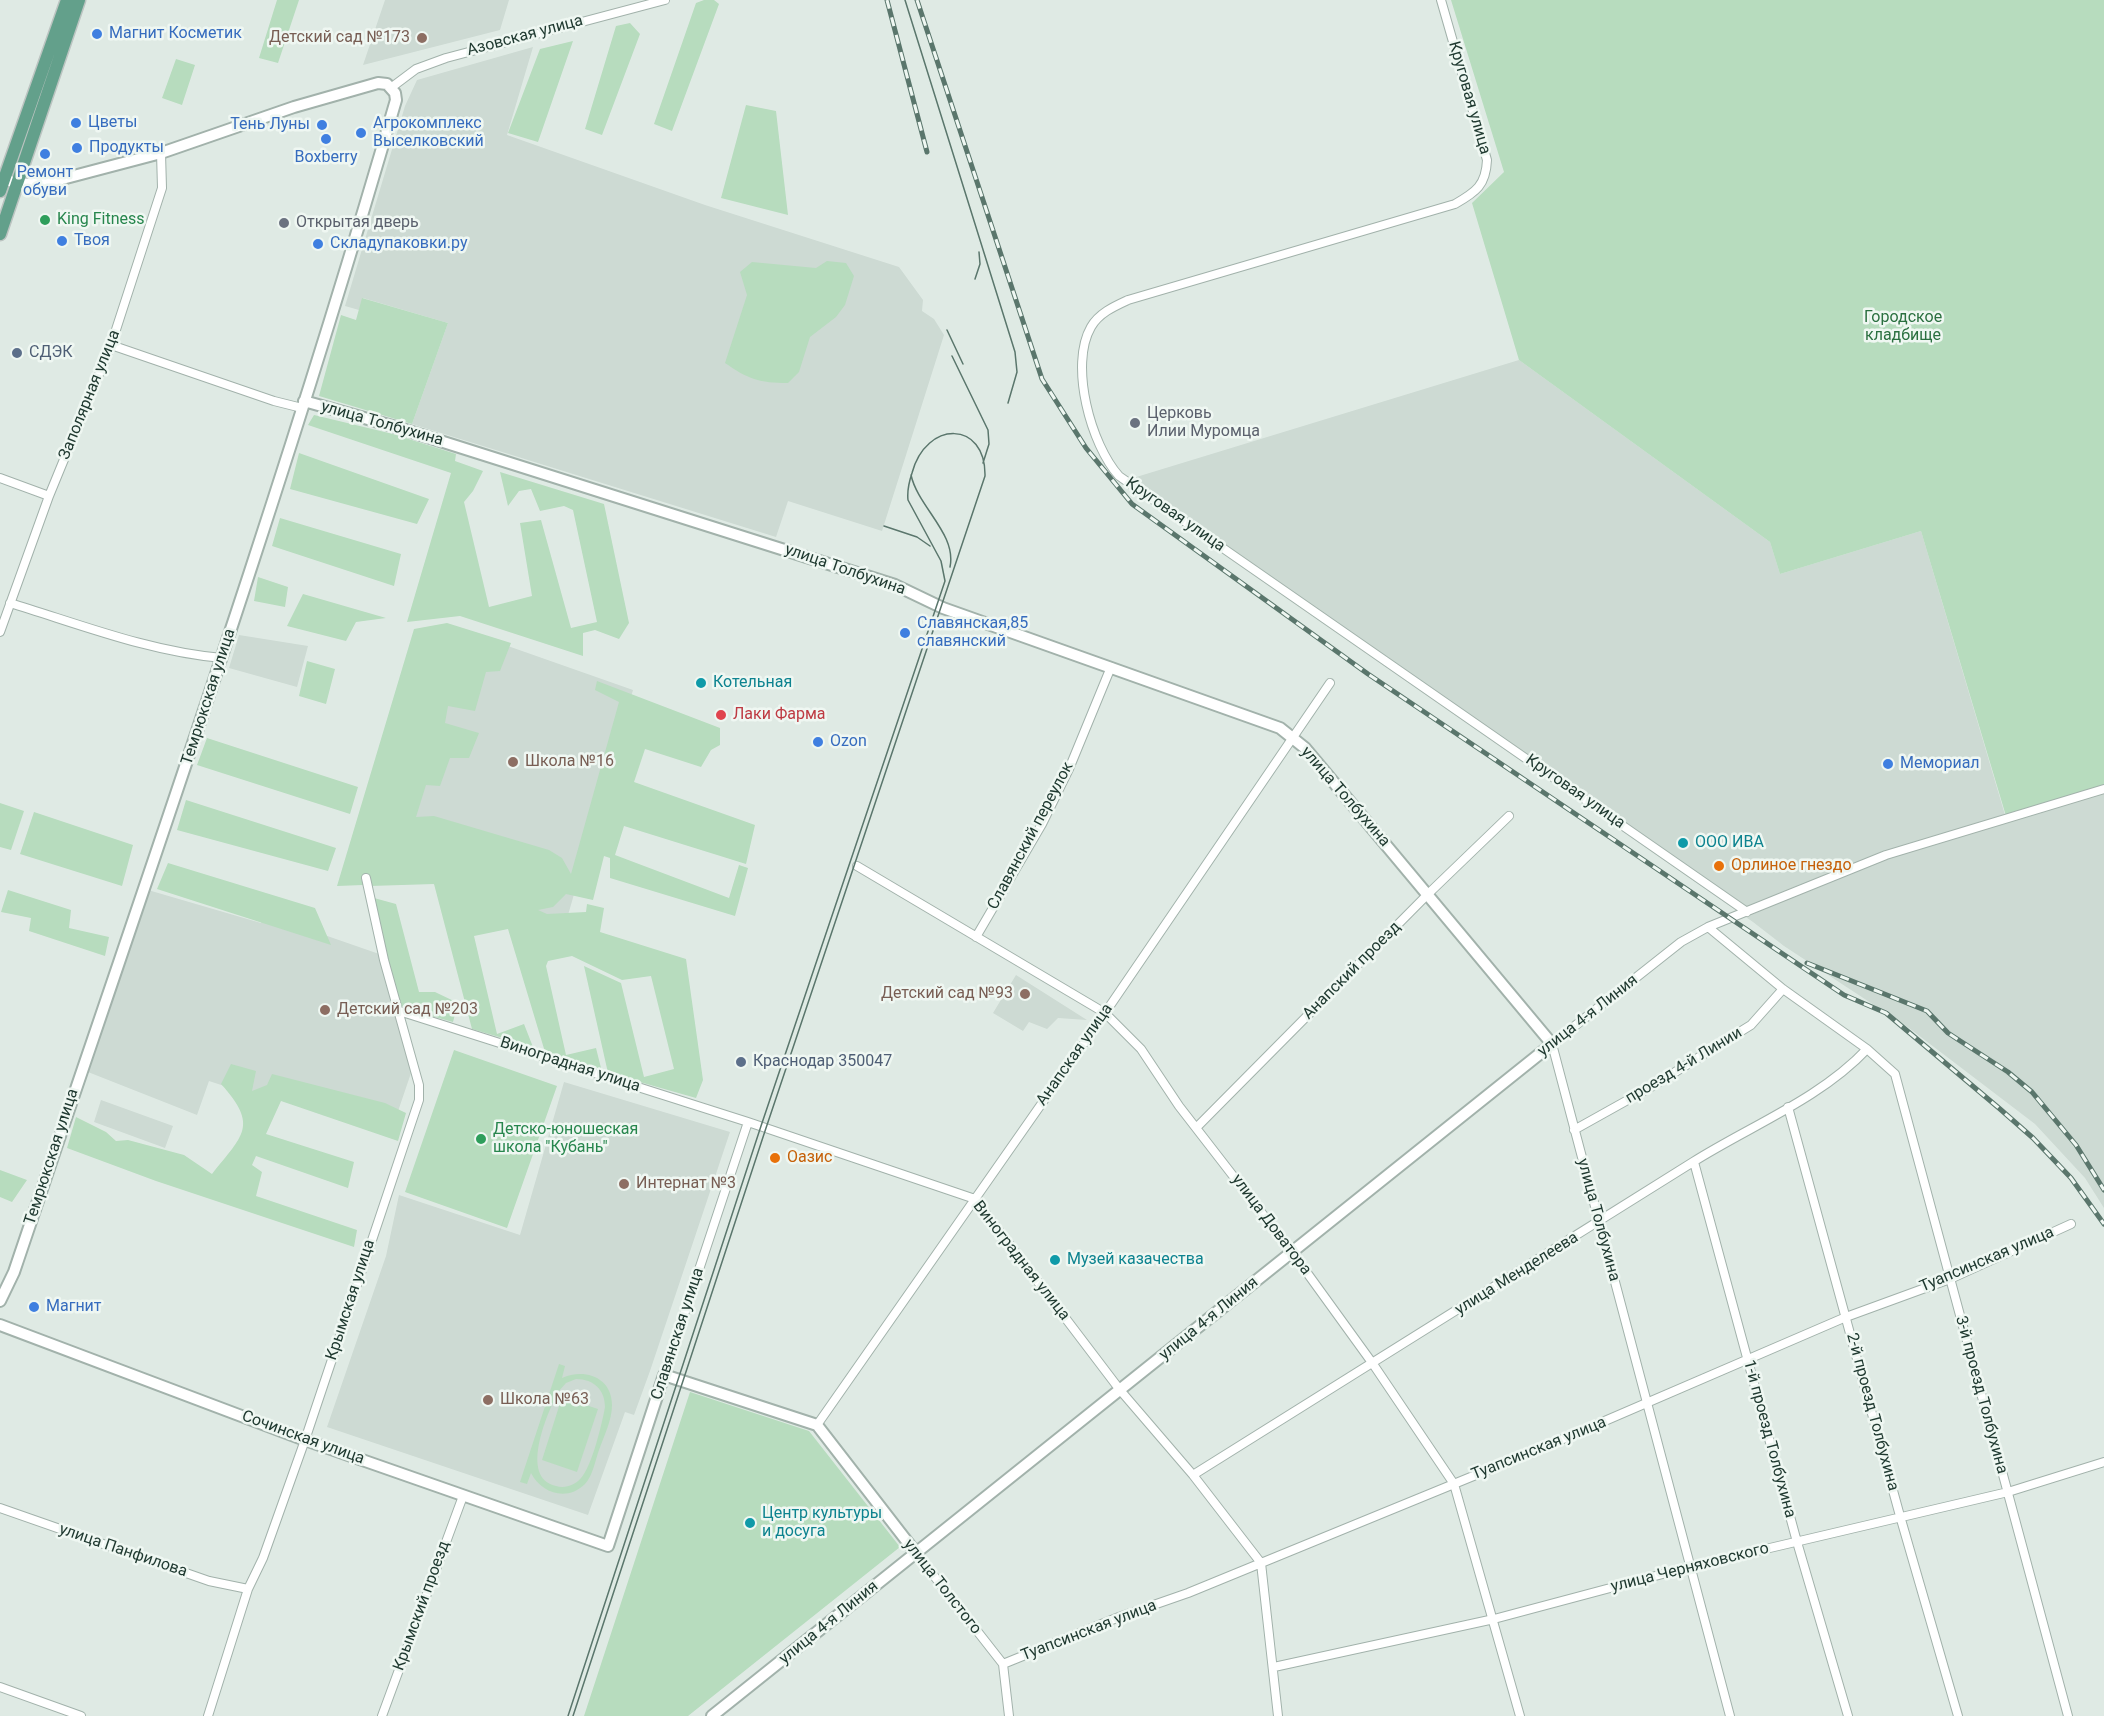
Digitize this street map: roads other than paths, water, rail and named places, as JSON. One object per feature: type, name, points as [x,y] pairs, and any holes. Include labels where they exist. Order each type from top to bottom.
[{"type":"main road","points":[[2,185],[67,0]]},
{"type":"main road","points":[[0,234],[79,0]]},
{"type":"street","name":"Азовская улица","points":[[392,87],[416,69],[446,58],[665,0]]},
{"type":"street","name":"Круговая улица","points":[[1441,0],[1487,160],[1487,175],[1474,193],[1455,204],[1128,300],[1106,311],[1091,326],[1083,349],[1082,384],[1099,443],[1119,476],[1747,912]]},
{"type":"street","points":[[2,185],[47,183],[161,153],[352,90],[378,83],[392,87]]},
{"type":"street","name":"Темрюкская улица","points":[[0,1301],[14,1272],[222,658],[303,405],[396,100],[392,87]]},
{"type":"street","name":"Заполярная улица","points":[[0,632],[49,496],[111,345],[162,188],[161,153]]},
{"type":"street","points":[[111,345],[274,402],[303,405]]},
{"type":"street","name":"улица Толбухина","points":[[303,405],[396,427],[895,585],[943,608],[1280,728],[1305,748],[1552,1044],[1730,1716]]},
{"type":"street","points":[[0,478],[49,496]]},
{"type":"street","points":[[10,603],[162,648],[191,655],[222,658]]},
{"type":"street","name":"Славянский переулок","points":[[976,938],[1047,815],[1069,769],[1111,667]]},
{"type":"street","name":"Анапская улица","points":[[817,1425],[1105,1013],[1294,739],[1330,683]]},
{"type":"street","name":"улица 4-я Линия","points":[[712,1716],[1681,942],[1708,927],[1886,855],[2104,789]]},
{"type":"street","name":"Анапский проезд","points":[[1196,1128],[1428,894],[1509,816]]},
{"type":"street","name":"улица Доватора","points":[[857,866],[1105,1013],[1141,1049],[1196,1128],[1292,1252],[1373,1364],[1454,1484],[1520,1716]]},
{"type":"street","name":"Крымская улица","points":[[208,1716],[248,1589],[263,1558],[305,1440],[419,1100],[419,1085],[366,878]]},
{"type":"street","points":[[1708,927],[1783,989],[1867,1049]]},
{"type":"street","name":"проезд 4-й Линии","points":[[1574,1130],[1651,1087],[1751,1025],[1783,989]]},
{"type":"street","name":"Виноградная улица","points":[[399,1011],[748,1122],[975,1199],[1120,1390],[1193,1475],[1260,1563],[1278,1716]]},
{"type":"street","name":"3-й проезд Толбухина","points":[[1867,1049],[1895,1074],[2068,1716]]},
{"type":"street","name":"улица Менделеева","points":[[1193,1475],[1694,1162],[1788,1107],[1849,1068],[1867,1049]]},
{"type":"street","name":"2-й проезд Толбухина","points":[[1788,1107],[1900,1516],[1958,1716]]},
{"type":"street","name":"Славянская улица","points":[[608,1546],[748,1122]]},
{"type":"street","name":"1-й проезд Толбухина","points":[[1694,1162],[1797,1542],[1848,1716]]},
{"type":"street","name":"Туапсинская улица","points":[[1003,1664],[1260,1563],[1646,1405],[1846,1317],[1950,1279],[2072,1224]]},
{"type":"street","name":"Сочинская улица","points":[[0,1325],[305,1440],[608,1546]]},
{"type":"street","points":[[664,1375],[817,1425]]},
{"type":"street","name":"улица Толстого","points":[[817,1425],[1003,1664]]},
{"type":"street","name":"улица Черняховского","points":[[1274,1667],[1494,1619],[1689,1567],[2007,1492],[2104,1462]]},
{"type":"street","name":"Крымский проезд","points":[[382,1716],[463,1496]]},
{"type":"street","name":"улица Панфилова","points":[[0,1508],[209,1581],[248,1589]]},
{"type":"street","points":[[1003,1664],[1009,1716]]},
{"type":"street","points":[[0,1687],[81,1716]]},
{"type":"tram line","points":[[905,0],[1015,352],[1017,372],[1008,403]]},
{"type":"tram line","points":[[975,279],[980,264],[979,252]]},
{"type":"tram line","points":[[947,330],[963,364]]},
{"type":"tram line","points":[[952,356],[988,430],[989,444],[983,463]]},
{"type":"tram line","points":[[568,1716],[761,1126],[945,581],[941,561],[908,500],[911,476],[919,456],[929,443],[942,436],[954,434],[966,436],[976,444],[983,458],[985,476],[766,1128],[573,1716]]},
{"type":"tram line","points":[[911,475],[915,487],[948,543],[951,555],[950,567]]},
{"type":"tram line","points":[[884,526],[917,537],[930,546]]},
{"type":"railway","points":[[887,0],[927,152]]},
{"type":"railway","points":[[917,0],[1042,379],[1086,448],[1132,504],[1368,674],[1844,995],[1886,1013],[2033,1138],[2071,1178],[2104,1224]]},
{"type":"railway","points":[[1807,963],[1927,1011],[1948,1033],[2008,1072],[2032,1092],[2076,1145],[2104,1190]]},
{"type":"place","name":"Магнит Косметик","points":[[97,34]]},
{"type":"place","name":"Детский cад №173","points":[[422,38]]},
{"type":"place","name":"Цветы","points":[[76,123]]},
{"type":"place","name":"Тень Луны","points":[[322,125]]},
{"type":"place","name":"Агрокомплекс Выселковский","points":[[361,133]]},
{"type":"place","name":"Boxberry","points":[[326,139]]},
{"type":"place","name":"Продукты","points":[[77,148]]},
{"type":"place","name":"Ремонт обуви","points":[[45,154]]},
{"type":"place","name":"King Fitness","points":[[45,220]]},
{"type":"place","name":"Открытая дверь","points":[[284,223]]},
{"type":"place","name":"Твоя","points":[[62,241]]},
{"type":"place","name":"Складупаковки.ру","points":[[318,244]]},
{"type":"place","name":"СДЭК","points":[[17,353]]},
{"type":"place","name":"Церковь Илии Муромца","points":[[1135,423]]},
{"type":"place","name":"Славянская,85 славянский","points":[[905,633]]},
{"type":"place","name":"Котельная","points":[[701,683]]},
{"type":"place","name":"Лаки Фарма","points":[[721,715]]},
{"type":"place","name":"Ozon","points":[[818,742]]},
{"type":"place","name":"Школа №16","points":[[513,762]]},
{"type":"place","name":"Мемориал","points":[[1888,764]]},
{"type":"place","name":"ООО ИВА","points":[[1683,843]]},
{"type":"place","name":"Орлиное гнездо","points":[[1719,866]]},
{"type":"place","name":"Детский сад №93","points":[[1025,994]]},
{"type":"place","name":"Детский сад №203","points":[[325,1010]]},
{"type":"place","name":"Краснодар 350047","points":[[741,1062]]},
{"type":"place","name":"Детско-юношеская школа \"Кубань\"","points":[[481,1139]]},
{"type":"place","name":"Оазис","points":[[775,1158]]},
{"type":"place","name":"Интернат №3","points":[[624,1184]]},
{"type":"place","name":"Музей казачества","points":[[1055,1260]]},
{"type":"place","name":"Магнит","points":[[34,1307]]},
{"type":"place","name":"Школа №63","points":[[488,1400]]},
{"type":"place","name":"Центр культуры и досуга","points":[[750,1523]]},
{"type":"park label","name":"Городское кладбище","points":[[1903,327]]}]
